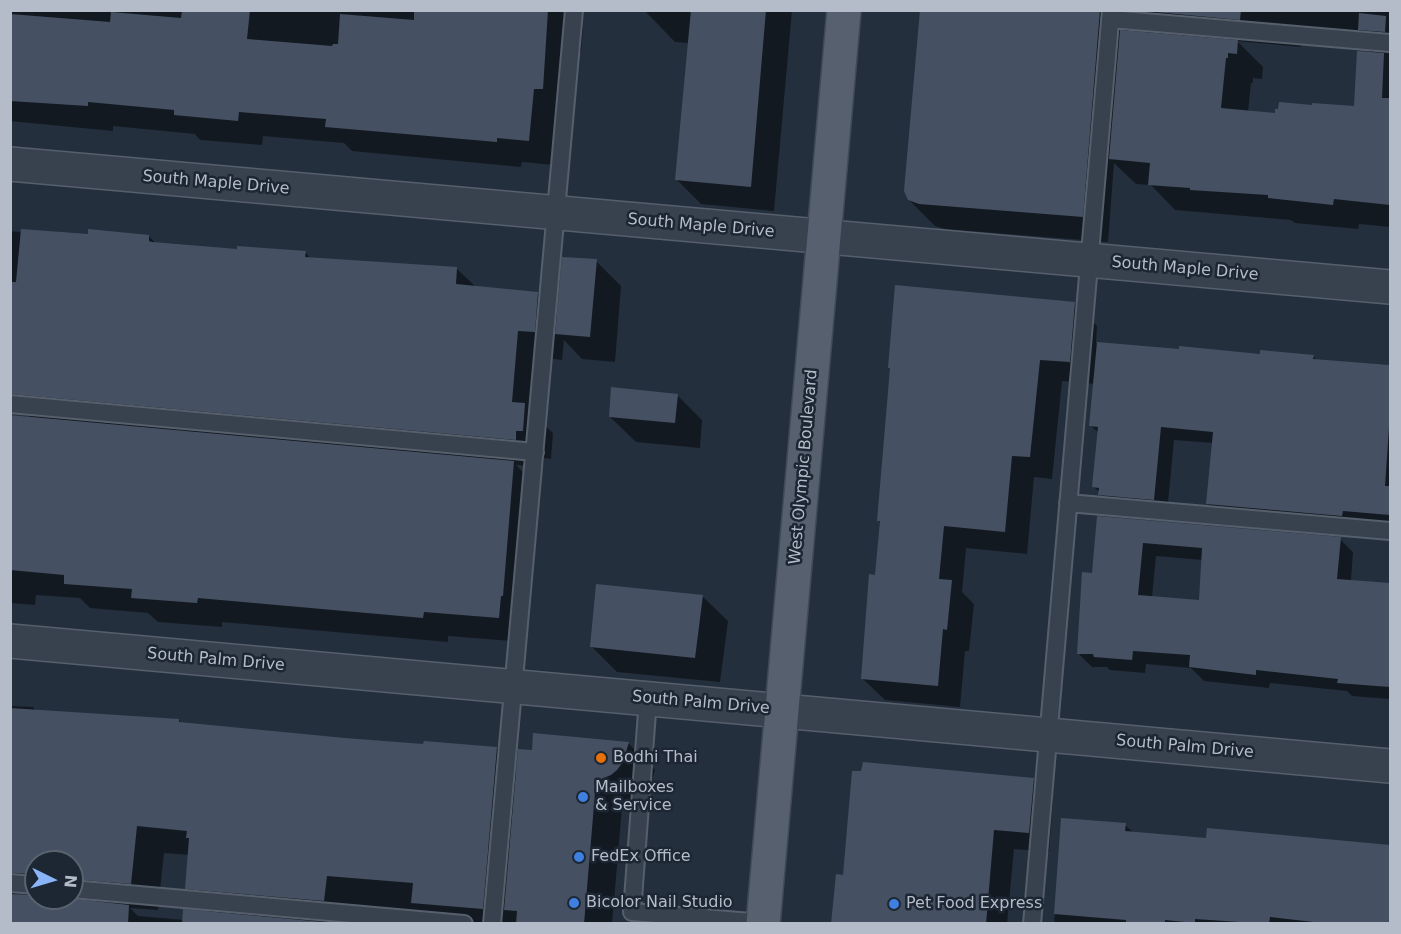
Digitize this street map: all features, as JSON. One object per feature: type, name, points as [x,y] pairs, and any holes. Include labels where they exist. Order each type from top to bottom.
[{"type":"main road","name":"West Olympic Boulevard","points":[[763,923],[844,10]]},
{"type":"street","name":"South Maple Drive","points":[[10,164],[1390,287]]},
{"type":"street","name":"South Palm Drive","points":[[10,641],[1390,766]]},
{"type":"lane","points":[[492,924],[574,10]]},
{"type":"lane","points":[[1032,924],[1110,14],[1390,43]]},
{"type":"lane","points":[[10,404],[535,452]]},
{"type":"lane","points":[[1068,503],[1390,531]]},
{"type":"lane","points":[[648,699],[632,912],[763,923]]},
{"type":"lane","points":[[84,890],[464,924]]},
{"type":"building","points":[[182,10],[250,10],[247,39],[332,46],[338,44],[340,14],[414,20],[414,10],[548,10],[543,89],[534,89],[529,141],[497,138],[497,142],[325,127],[326,119],[239,112],[238,121],[174,115],[174,110],[88,102],[88,106],[10,101],[10,14],[110,22],[111,12],[181,18]]},
{"type":"building","points":[[691,10],[766,10],[751,187],[675,180]]},
{"type":"building","points":[[920,10],[1100,10],[1083,217],[919,204],[908,200],[904,191]]},
{"type":"building","points":[[1134,10],[1241,10],[1240,20]]},
{"type":"building","points":[[1359,13],[1386,16],[1385,32],[1358,30]]},
{"type":"building","points":[[1120,30],[1238,40],[1237,54],[1228,53],[1228,58],[1226,58],[1221,108],[1275,113],[1279,102],[1354,106],[1357,51],[1384,53],[1382,98],[1390,98],[1390,205],[1334,199],[1333,205],[1268,198],[1268,195],[1148,185],[1150,163],[1109,159]]},
{"type":"building","points":[[21,229],[88,234],[88,229],[149,235],[149,241],[152,242],[237,249],[237,246],[306,251],[305,257],[457,267],[456,284],[538,292],[535,332],[518,331],[512,402],[525,403],[523,431],[516,431],[516,440],[10,394],[10,282],[16,282]]},
{"type":"building","points":[[562,257],[597,259],[590,337],[555,334]]},
{"type":"building","points":[[895,285],[1075,302],[1070,362],[1040,360],[1030,457],[1012,456],[1005,532],[944,526],[939,579],[952,580],[947,630],[943,629],[938,686],[861,679],[869,574],[875,575],[880,521],[877,521]]},
{"type":"building","points":[[1097,342],[1179,349],[1179,346],[1260,354],[1260,350],[1314,355],[1313,359],[1390,365],[1390,413],[1385,486],[1390,486],[1390,515],[1343,511],[1342,516],[1206,504],[1213,432],[1161,427],[1154,500],[1098,495],[1099,488],[1092,487],[1098,427],[1089,426]]},
{"type":"building","points":[[611,387],[678,394],[675,423],[609,417]]},
{"type":"building","points":[[10,415],[514,461],[503,596],[501,596],[499,618],[424,612],[423,618],[198,598],[197,603],[131,598],[132,589],[64,584],[64,575],[10,570]]},
{"type":"building","points":[[1097,516],[1341,537],[1337,579],[1390,583],[1390,687],[1337,683],[1338,679],[1256,670],[1256,675],[1189,667],[1190,655],[1133,651],[1132,660],[1077,654],[1082,572],[1092,573]],"holes":[[[1143,543],[1202,548],[1199,600],[1138,595]]]},
{"type":"building","points":[[596,584],[703,595],[695,658],[590,647]]},
{"type":"building","points":[[10,708],[179,719],[179,722],[345,738],[497,747],[483,909],[411,903],[413,883],[327,876],[324,901],[185,889],[189,838],[186,838],[187,831],[137,826],[131,884],[84,880],[84,850],[24,850],[24,874],[10,873]]},
{"type":"building","points":[[533,733],[629,742],[623,762],[617,770],[596,781],[584,924],[516,924],[517,911],[504,910],[518,749],[532,750]]},
{"type":"building","points":[[863,762],[1034,778],[1029,833],[994,830],[986,924],[831,924],[836,874],[843,875],[852,771],[861,771]]},
{"type":"building","points":[[1061,818],[1126,823],[1125,831],[1206,838],[1207,828],[1390,845],[1390,924],[1331,924],[1270,917],[1269,924],[1195,919],[1195,923],[1165,920],[1165,924],[1126,924],[1126,920],[1054,914]]},
{"type":"building","points":[[10,894],[24,895],[24,910],[84,910],[84,900],[129,905],[128,924],[10,924]]},
{"type":"building","points":[[183,909],[323,922],[322,924],[182,924]]},
{"type":"place","name":"Bodhi Thai","points":[[601,758]]},
{"type":"place","name":"Mailboxes & Service","points":[[583,797]]},
{"type":"place","name":"FedEx Office","points":[[579,857]]},
{"type":"place","name":"Bicolor Nail Studio","points":[[574,903]]},
{"type":"place","name":"Pet Food Express","points":[[894,904]]}]
